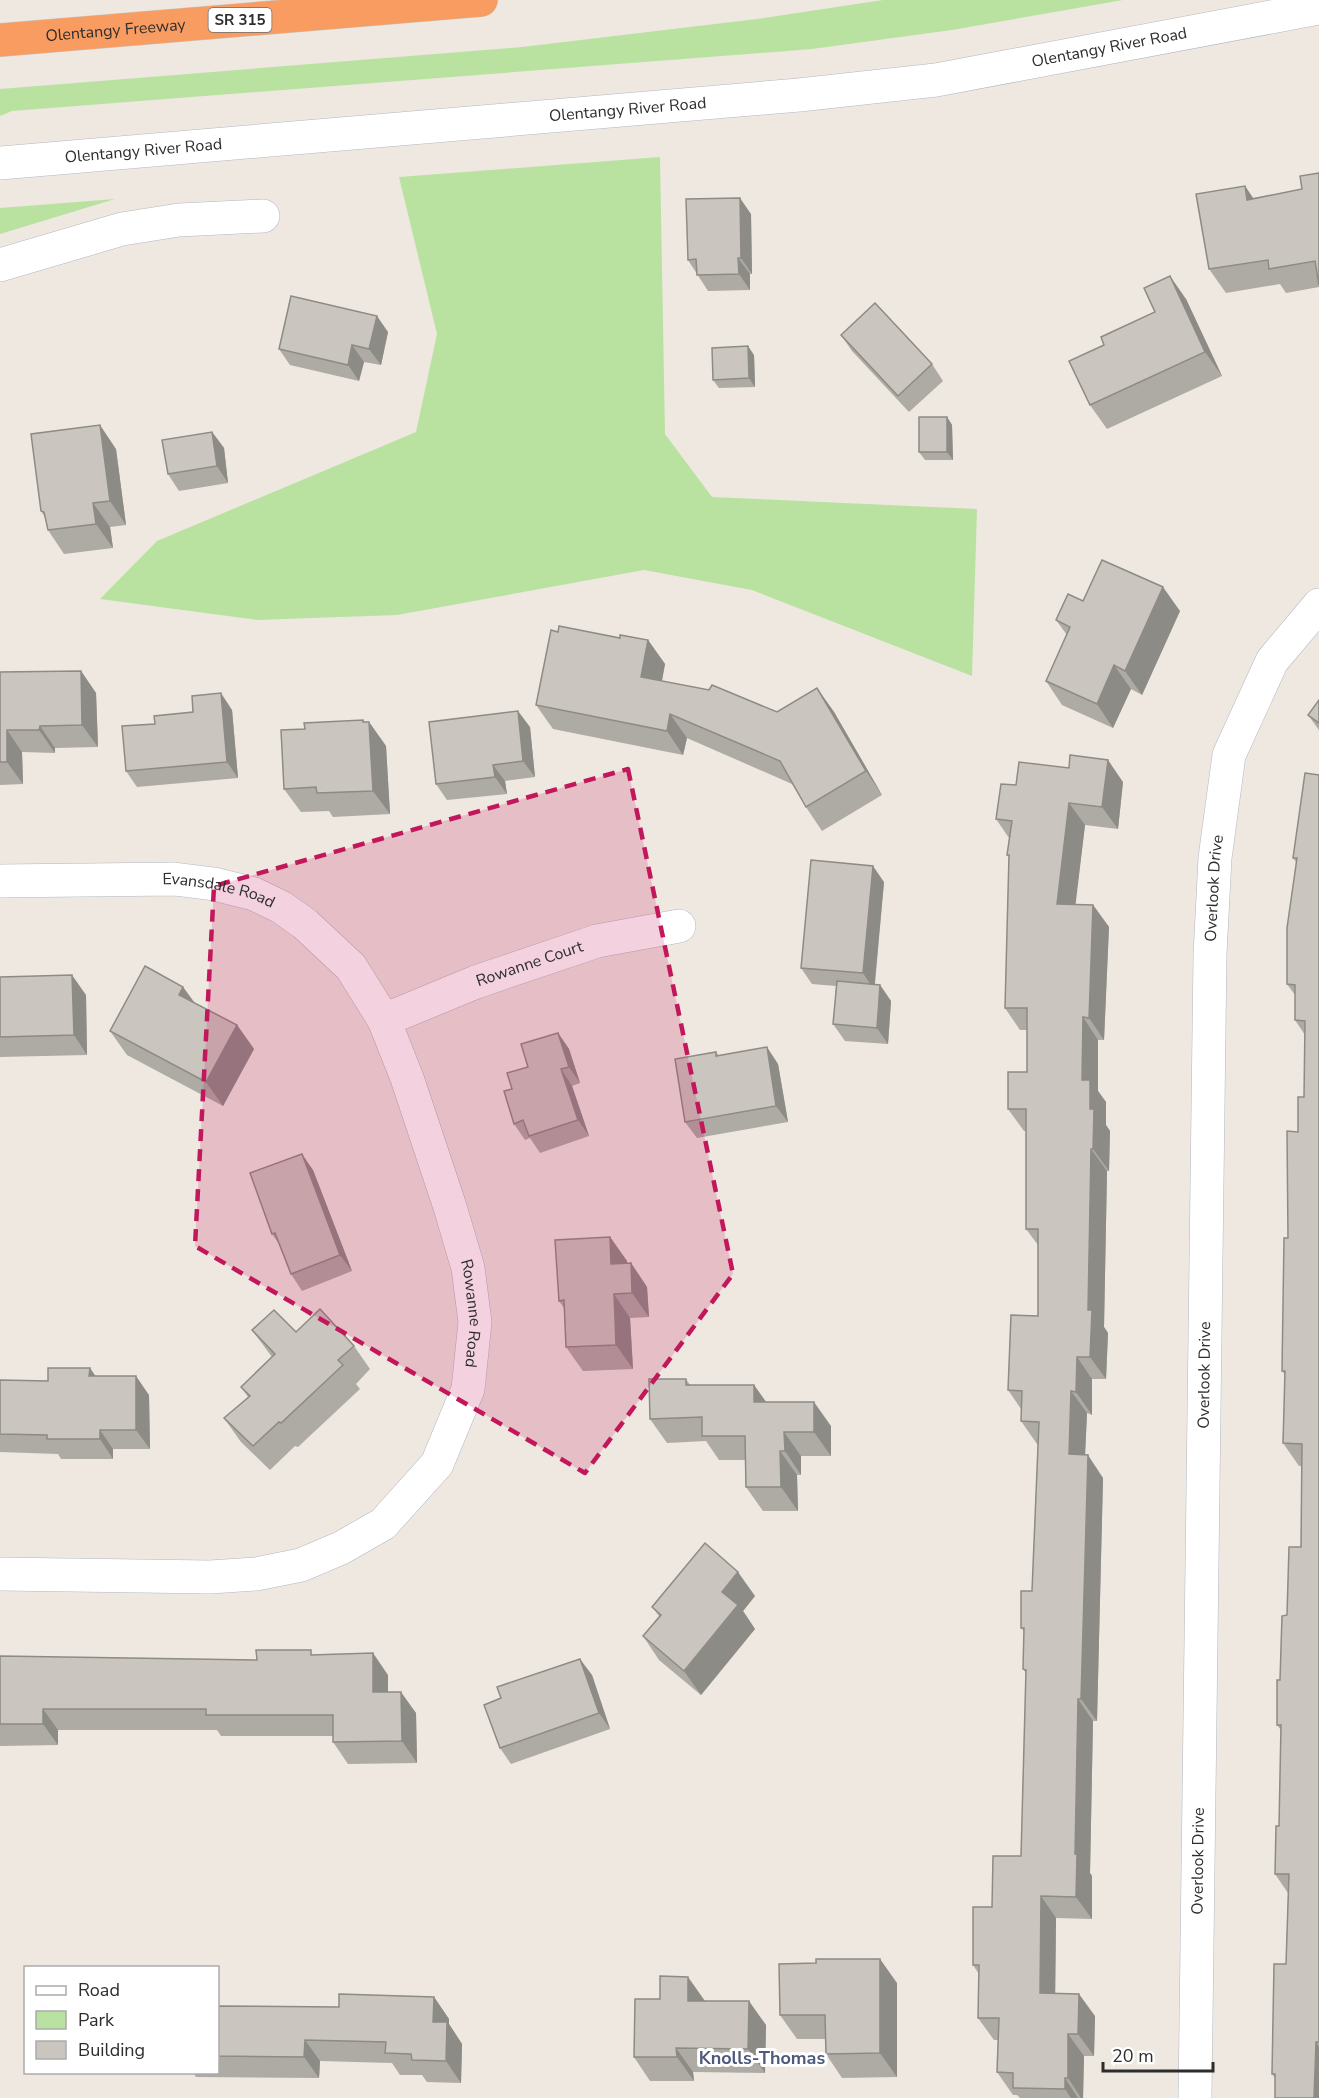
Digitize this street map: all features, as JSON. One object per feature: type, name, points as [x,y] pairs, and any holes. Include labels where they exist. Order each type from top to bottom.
[{"type":"highway","name":"Olentangy Freeway","points":[[0,40],[481,0]]},
{"type":"street","name":"Olentangy River Road","points":[[1251,20],[1308,0]]},
{"type":"street","name":"Olentangy River Road","points":[[0,163],[799,96],[913,83],[1319,8]]},
{"type":"street","points":[[0,265],[122,229],[179,220],[263,216]]},
{"type":"street","name":"Overlook Drive","points":[[1195,2098],[1210,954],[1215,858],[1229,755],[1272,661],[1319,605]]},
{"type":"street","name":"Evansdale Road","points":[[0,881],[174,879],[214,884],[254,894],[281,907],[305,924],[351,967],[384,1020]]},
{"type":"street","name":"Rowanne Court","points":[[384,1020],[476,981],[597,941],[679,926]]},
{"type":"street","name":"Rowanne Road","points":[[0,1574],[210,1577],[256,1574],[301,1565],[341,1548],[383,1524],[437,1464],[468,1389],[475,1323],[468,1268],[450,1207],[407,1077],[384,1020]]},
{"type":"highlighted area","points":[[628,769],[733,1274],[585,1473],[195,1246],[214,886]]},
{"type":"green space","points":[[883,0],[1123,0],[952,30],[812,49],[12,111],[0,116],[0,89],[522,47],[757,19]]},
{"type":"green space","points":[[660,157],[665,434],[712,497],[977,509],[972,676],[752,590],[644,570],[397,615],[257,620],[100,599],[157,541],[416,432],[437,334],[399,177]]},
{"type":"green space","points":[[115,199],[0,234],[0,208]]},
{"type":"building","points":[[1319,173],[1319,285],[1315,261],[1269,269],[1268,260],[1209,269],[1196,194],[1245,186],[1247,200],[1302,189],[1300,176]]},
{"type":"building","points":[[740,198],[739,274],[697,275],[696,259],[688,260],[686,199]]},
{"type":"building","points":[[1170,276],[1205,352],[1090,405],[1069,361],[1104,345],[1101,337],[1155,312],[1144,288]]},
{"type":"building","points":[[291,296],[377,316],[369,349],[352,345],[348,365],[279,349]]},
{"type":"building","points":[[875,303],[932,364],[898,396],[841,335]]},
{"type":"building","points":[[748,346],[749,378],[713,380],[712,348]]},
{"type":"building","points":[[919,417],[947,417],[947,452],[919,452]]},
{"type":"building","points":[[100,425],[110,501],[93,503],[96,524],[48,530],[44,512],[41,511],[31,434]]},
{"type":"building","points":[[212,432],[217,466],[168,474],[162,440]]},
{"type":"building","points":[[1102,560],[1163,587],[1125,671],[1114,665],[1097,704],[1046,681],[1070,627],[1056,620],[1068,594],[1083,601]]},
{"type":"building","points":[[559,626],[620,638],[620,635],[648,640],[641,677],[709,690],[712,685],[777,712],[817,688],[866,771],[806,807],[780,761],[670,714],[667,731],[536,705],[551,630],[558,632]]},
{"type":"building","points":[[81,671],[82,725],[40,726],[39,730],[7,730],[7,762],[0,762],[0,672]]},
{"type":"building","points":[[221,693],[227,762],[126,771],[122,726],[155,724],[154,716],[193,712],[192,696]]},
{"type":"building","points":[[1319,700],[1319,723],[1308,715]]},
{"type":"building","points":[[518,711],[523,761],[493,765],[495,777],[436,784],[429,722]]},
{"type":"building","points":[[363,720],[363,722],[369,722],[373,791],[317,793],[316,787],[284,789],[281,730],[305,729],[304,723]]},
{"type":"building","points":[[1070,755],[1108,760],[1102,807],[1069,803],[1057,904],[1093,905],[1089,1018],[1083,1017],[1082,1080],[1090,1080],[1090,1109],[1094,1109],[1093,1149],[1091,1149],[1088,1310],[1092,1310],[1090,1357],[1077,1357],[1076,1392],[1071,1391],[1069,1454],[1088,1455],[1081,1699],[1078,1699],[1076,1897],[1041,1896],[1040,1993],[1079,1994],[1078,2034],[1068,2034],[1068,2078],[1065,2078],[1065,2089],[1013,2088],[1013,2073],[997,2072],[999,2018],[978,2018],[979,1965],[973,1965],[973,1907],[992,1907],[993,1856],[1021,1856],[1026,1670],[1023,1669],[1024,1628],[1021,1628],[1021,1591],[1032,1591],[1039,1422],[1021,1421],[1022,1391],[1008,1390],[1011,1315],[1038,1316],[1038,1229],[1026,1229],[1026,1109],[1008,1109],[1008,1072],[1027,1072],[1027,1008],[1005,1008],[1009,855],[1007,855],[1012,821],[996,819],[1001,784],[1016,785],[1019,762],[1069,768]]},
{"type":"building","points":[[1305,773],[1319,775],[1319,2042],[1316,2042],[1314,2098],[1275,2098],[1275,2074],[1272,2074],[1274,1964],[1286,1964],[1289,1874],[1275,1874],[1276,1826],[1279,1826],[1281,1725],[1277,1725],[1277,1680],[1280,1680],[1282,1616],[1287,1615],[1289,1547],[1301,1547],[1302,1444],[1283,1443],[1285,1371],[1282,1371],[1284,1238],[1288,1238],[1287,1131],[1298,1132],[1298,1097],[1304,1097],[1305,1021],[1295,1020],[1295,985],[1287,984],[1287,928],[1297,858],[1293,858]]},
{"type":"building","points":[[811,860],[873,866],[863,973],[801,968]]},
{"type":"building","points":[[145,966],[183,987],[179,995],[237,1025],[206,1082],[110,1031]]},
{"type":"building","points":[[72,975],[74,1035],[0,1037],[0,977]]},
{"type":"building","points":[[837,981],[880,985],[877,1028],[833,1024]]},
{"type":"building","points":[[558,1033],[569,1067],[561,1069],[578,1120],[529,1136],[523,1120],[514,1124],[504,1091],[512,1089],[507,1073],[528,1067],[521,1044]]},
{"type":"building","points":[[767,1047],[776,1106],[685,1122],[675,1059],[716,1052],[716,1056]]},
{"type":"building","points":[[302,1154],[340,1255],[291,1274],[275,1233],[272,1234],[250,1173]]},
{"type":"building","points":[[610,1237],[611,1264],[631,1263],[632,1293],[614,1294],[616,1345],[566,1347],[564,1300],[559,1301],[555,1240]]},
{"type":"building","points":[[320,1309],[354,1346],[338,1360],[343,1365],[253,1446],[224,1418],[250,1396],[241,1387],[275,1354],[252,1330],[274,1310],[296,1332]]},
{"type":"building","points":[[48,1368],[90,1368],[89,1376],[136,1376],[136,1430],[100,1430],[100,1439],[47,1439],[47,1435],[0,1434],[0,1380],[48,1381]]},
{"type":"building","points":[[649,1379],[686,1379],[686,1385],[754,1385],[754,1402],[814,1402],[814,1432],[784,1432],[785,1451],[780,1451],[781,1487],[746,1487],[745,1436],[702,1436],[702,1417],[650,1419]]},
{"type":"building","points":[[705,1543],[738,1572],[722,1592],[738,1605],[684,1671],[643,1636],[661,1615],[652,1607]]},
{"type":"building","points":[[256,1650],[311,1650],[311,1655],[373,1653],[373,1692],[401,1692],[402,1741],[333,1742],[333,1715],[206,1715],[206,1709],[43,1709],[43,1724],[0,1724],[0,1656],[257,1660]]},
{"type":"building","points":[[580,1659],[599,1713],[500,1748],[484,1705],[501,1698],[497,1687]]},
{"type":"building","points":[[816,1959],[880,1959],[880,2053],[826,2054],[825,2015],[780,2015],[779,1964],[816,1963]]},
{"type":"building","points":[[660,1976],[688,1977],[688,2001],[749,2001],[748,2049],[676,2048],[677,2057],[634,2057],[635,1999],[660,1999]]},
{"type":"building","points":[[339,1994],[434,1997],[433,2022],[447,2022],[446,2061],[412,2060],[411,2054],[385,2053],[386,2042],[305,2040],[304,2057],[219,2056],[219,2006],[339,2007]]},
{"type":"district","name":"Knolls-Thomas","points":[[762,2058]]}]
